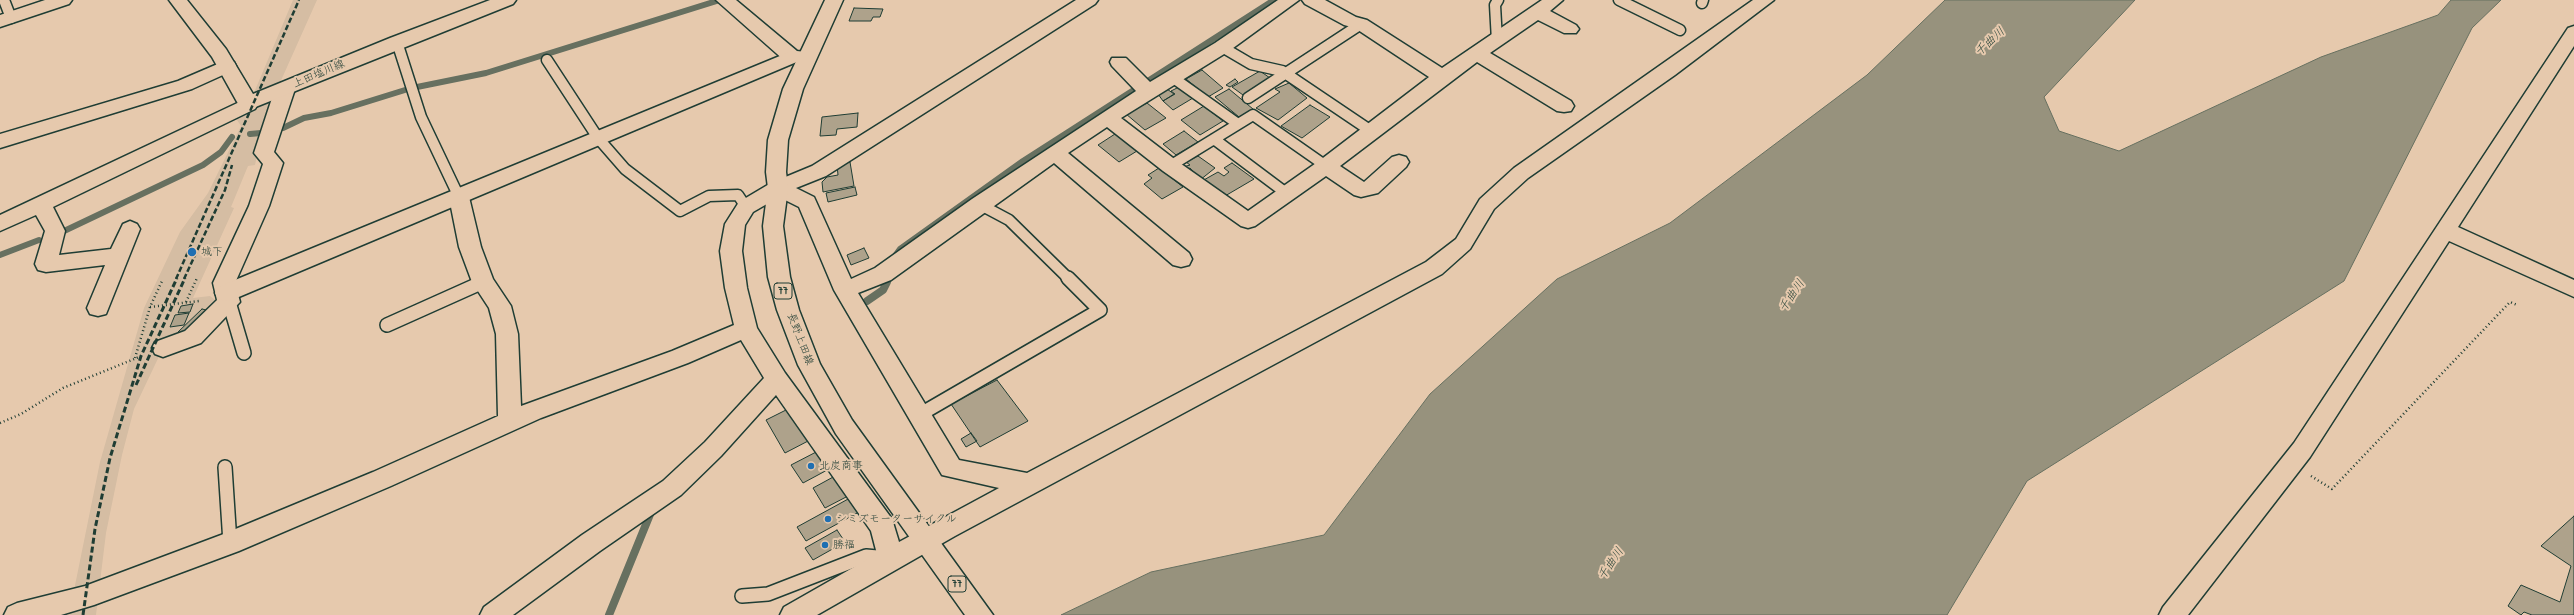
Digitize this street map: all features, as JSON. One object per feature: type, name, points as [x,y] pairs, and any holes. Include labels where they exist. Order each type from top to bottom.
[{"type":"street","points":[[6,20],[63,0]]},
{"type":"street","points":[[178,0],[228,66],[240,86],[248,104]]},
{"type":"street","name":"上田塩川線","points":[[0,224],[248,104],[397,42],[508,0]]},
{"type":"street","points":[[725,0],[799,57]]},
{"type":"street","name":"長野上田線","points":[[834,0],[799,57],[793,89],[778,140],[776,172],[778,188],[773,226],[778,270],[788,310],[809,365],[844,427],[980,615]]},
{"type":"street","points":[[892,558],[883,527],[776,379],[746,329],[736,288],[731,251],[735,224],[746,207],[778,188],[819,171],[1089,0]]},
{"type":"street","points":[[845,290],[883,274],[979,204],[1107,117],[1222,47],[1290,0]]},
{"type":"street","points":[[1311,0],[1350,21],[1361,24],[1442,77]]},
{"type":"street","points":[[1107,117],[1170,166],[1248,221],[1326,166],[1442,77],[1497,41],[1554,0]]},
{"type":"street","points":[[793,615],[892,558],[929,546],[1032,484],[1434,268],[1463,244],[1487,204],[1521,173],[1668,71],[1765,0]]},
{"type":"street","points":[[1537,12],[1570,29]]},
{"type":"street","points":[[2172,615],[2302,450],[2572,37]]},
{"type":"street","points":[[1478,54],[1564,106]]},
{"type":"street","points":[[163,348],[193,337],[227,297],[598,138],[799,57]]},
{"type":"street","points":[[1119,62],[1148,92]]},
{"type":"street","points":[[0,141],[185,85],[228,66]]},
{"type":"street","points":[[227,297],[224,283],[259,206],[273,164],[264,153],[285,89]]},
{"type":"street","points":[[1055,153],[1181,259]]},
{"type":"street","points":[[1326,166],[1361,190],[1371,188],[1399,162]]},
{"type":"street","points":[[778,188],[808,202],[845,290],[950,468],[1032,484]]},
{"type":"street","points":[[459,197],[470,247],[483,282],[500,306],[507,334],[510,421]]},
{"type":"street","points":[[41,205],[55,231],[46,264],[119,256]]},
{"type":"street","points":[[98,308],[130,228]]},
{"type":"street","points":[[2445,230],[2574,289]]},
{"type":"street","points":[[16,615],[85,597],[230,543],[382,479],[510,421],[680,357],[746,329]]},
{"type":"street","points":[[493,615],[591,543],[672,488],[713,449],[776,379]]},
{"type":"lane","points":[[4,0],[6,20]]},
{"type":"lane","points":[[1497,41],[1495,5],[1498,0]]},
{"type":"lane","points":[[1619,0],[1680,30]]},
{"type":"lane","points":[[1248,98],[1361,24]]},
{"type":"lane","points":[[397,42],[421,117],[459,197]]},
{"type":"lane","points":[[1222,47],[1251,64],[1285,74],[1371,131]]},
{"type":"lane","points":[[547,60],[598,138],[625,169],[680,211],[709,196],[738,195],[746,207]]},
{"type":"lane","points":[[1172,77],[1238,124]]},
{"type":"lane","points":[[1170,166],[1253,115],[1326,166]]},
{"type":"lane","points":[[1214,139],[1286,193]]},
{"type":"lane","points":[[919,415],[1100,310],[1009,220],[979,204]]},
{"type":"lane","points":[[387,325],[483,282]]},
{"type":"lane","points":[[227,297],[244,353]]},
{"type":"lane","points":[[225,467],[230,543]]},
{"type":"lane","points":[[742,596],[768,594],[866,556],[892,558]]},
{"type":"path","points":[[186,302],[197,278]]},
{"type":"path","points":[[135,358],[150,307],[162,281]]},
{"type":"path","points":[[150,307],[227,297]]},
{"type":"path","points":[[2311,476],[2332,489],[2510,302],[2517,305]]},
{"type":"path","points":[[0,423],[21,414],[62,388],[130,360]]},
{"type":"shaded area","name":"城下","points":[[293,0],[317,0],[266,114],[255,165],[248,166],[231,207],[234,208],[193,298],[210,296],[222,305],[163,348],[134,409],[122,455],[106,533],[96,615],[69,615],[100,462],[144,308],[180,232],[208,193],[241,126],[233,114],[248,107]]},
{"type":"water","name":"千曲川","points":[[1945,0],[2135,0],[2044,97],[2059,131],[2119,151],[2321,57],[2438,15],[2451,0],[2501,0],[2472,28],[2344,281],[2027,481],[1947,615],[1061,615],[1151,572],[1324,535],[1430,394],[1557,279],[1670,223],[1867,75]]},
{"type":"building","points":[[854,8],[883,9],[880,17],[873,17],[871,21],[849,21]]},
{"type":"building","points":[[1202,70],[1223,88],[1208,97],[1186,79]]},
{"type":"building","points":[[1260,71],[1270,78],[1243,95],[1232,87]]},
{"type":"building","points":[[1235,79],[1238,82],[1230,87],[1226,85]]},
{"type":"building","points":[[1289,83],[1307,98],[1278,120],[1256,108],[1280,92],[1275,89]]},
{"type":"building","points":[[1179,87],[1193,98],[1173,110],[1163,101],[1175,94],[1171,91]]},
{"type":"building","points":[[1167,89],[1174,94],[1163,101],[1158,94]]},
{"type":"building","points":[[1229,89],[1253,109],[1239,117],[1215,97]]},
{"type":"building","points":[[1147,103],[1166,118],[1145,130],[1126,114]]},
{"type":"building","points":[[1310,105],[1330,117],[1302,138],[1281,126]]},
{"type":"building","points":[[1204,106],[1223,121],[1200,135],[1181,120]]},
{"type":"building","points":[[858,113],[857,127],[837,129],[836,135],[820,136],[822,117]]},
{"type":"building","points":[[1184,131],[1198,142],[1176,155],[1163,144]]},
{"type":"building","points":[[1115,134],[1137,151],[1119,162],[1098,145]]},
{"type":"building","points":[[1198,156],[1215,168],[1200,180],[1190,168],[1187,170],[1183,167],[1190,165],[1186,162]]},
{"type":"building","points":[[850,162],[854,186],[823,192],[822,182],[827,177],[838,175],[837,165]]},
{"type":"building","points":[[1232,163],[1254,179],[1225,196],[1202,181],[1218,172],[1224,176],[1229,172],[1224,168]]},
{"type":"building","points":[[1159,168],[1183,187],[1162,199],[1144,184],[1152,178],[1148,175]]},
{"type":"building","points":[[855,187],[857,195],[828,202],[826,193]]},
{"type":"building","points":[[864,248],[869,258],[851,265],[847,255]]},
{"type":"building","points":[[193,304],[190,312],[178,313],[181,306]]},
{"type":"building","points":[[202,309],[214,312],[190,335],[178,332]]},
{"type":"building","points":[[189,313],[184,325],[170,327],[175,315]]},
{"type":"building","points":[[997,380],[1028,421],[980,447],[951,404]]},
{"type":"building","points":[[790,408],[810,440],[785,453],[766,420]]},
{"type":"building","points":[[971,433],[977,441],[966,447],[961,439]]},
{"type":"building","name":"北炭商事","points":[[820,450],[831,468],[803,483],[791,465]]},
{"type":"building","points":[[835,476],[848,496],[825,508],[813,488]]},
{"type":"building","name":"シミズモーターサイクル","points":[[850,498],[859,512],[806,541],[797,527]]},
{"type":"building","points":[[2574,516],[2574,615],[2532,615],[2524,612],[2521,615],[2508,606],[2521,585],[2560,602],[2571,566],[2541,546]]},
{"type":"building","name":"勝福","points":[[837,530],[845,542],[813,560],[805,548]]},
{"type":"waterway","points":[[417,87],[486,73],[720,0]]},
{"type":"waterway","points":[[892,260],[900,249],[1023,161],[1274,0]]},
{"type":"waterway","points":[[283,128],[304,118],[331,113],[405,90]]},
{"type":"waterway","points":[[250,134],[261,133]]},
{"type":"waterway","points":[[62,232],[203,165],[221,152],[232,137]]},
{"type":"waterway","points":[[0,255],[39,240]]},
{"type":"waterway","points":[[867,301],[883,290],[887,282]]},
{"type":"waterway","points":[[609,615],[651,512]]},
{"type":"railway","points":[[176,279],[299,0]]},
{"type":"railway","points":[[184,279],[225,190],[232,165]]},
{"type":"railway","points":[[83,615],[95,529],[110,458],[141,356],[177,278]]},
{"type":"railway","points":[[136,385],[185,278]]},
{"type":"place","name":"城下","points":[[192,252]]},
{"type":"place","name":"北炭商事","points":[[811,466]]},
{"type":"place","name":"シミズモーターサイクル","points":[[828,519]]},
{"type":"place","name":"勝福","points":[[825,545]]}]
